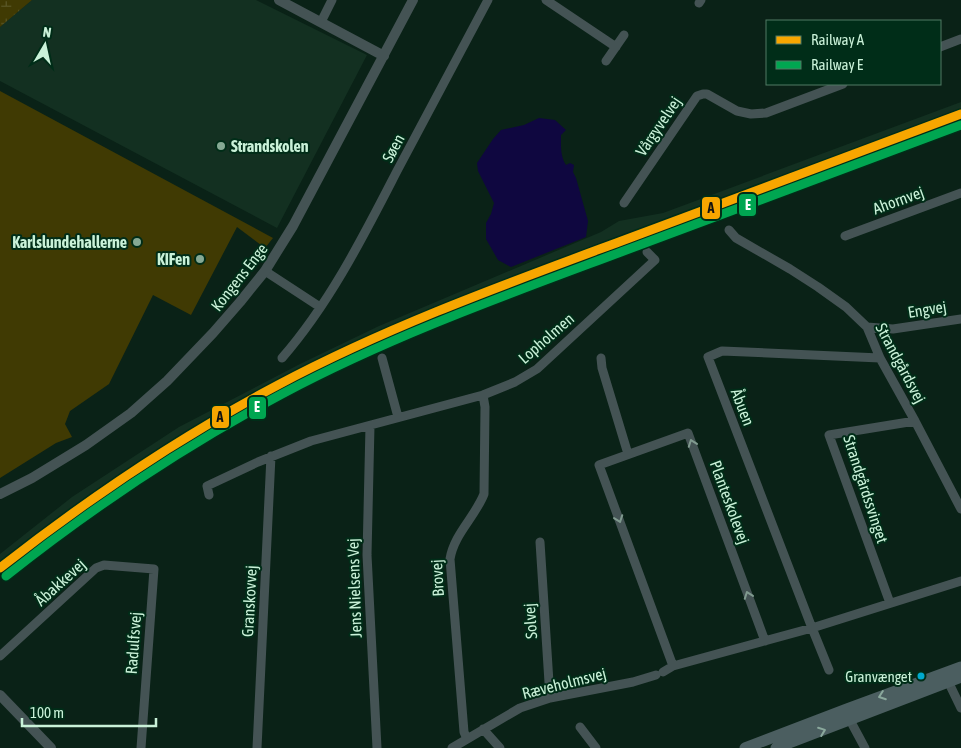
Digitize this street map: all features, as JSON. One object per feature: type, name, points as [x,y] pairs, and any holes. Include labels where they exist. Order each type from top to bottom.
[{"type":"main road","points":[[776,748],[850,720],[947,678],[961,667]]},
{"type":"main road","points":[[745,748],[847,709],[947,678],[961,677]]},
{"type":"street","points":[[279,0],[384,56]]},
{"type":"street","points":[[320,22],[332,0]]},
{"type":"street","name":"Kongens Enge","points":[[0,494],[40,473],[86,445],[131,413],[167,381],[240,302],[265,271],[293,226],[413,0]]},
{"type":"street","name":"Søen","points":[[282,358],[295,344],[341,276],[488,0]]},
{"type":"street","points":[[546,0],[616,47]]},
{"type":"street","points":[[606,61],[624,35]]},
{"type":"street","points":[[941,47],[961,39]]},
{"type":"street","name":"Vårgyvelvej","points":[[624,203],[697,96],[707,94],[737,111],[751,114],[766,113],[840,85]]},
{"type":"street","points":[[959,194],[961,204]]},
{"type":"street","name":"Ahornvej","points":[[845,236],[959,194]]},
{"type":"street","name":"Strandgårdsvej","points":[[729,230],[736,238],[818,287],[846,307],[867,327],[880,358],[960,503]]},
{"type":"street","name":"Lopholmen","points":[[209,495],[207,486],[271,456],[311,442],[483,395],[515,382],[537,369],[655,260],[647,252]]},
{"type":"street","points":[[265,271],[320,307]]},
{"type":"street","name":"Engvej","points":[[867,327],[893,329],[961,319]]},
{"type":"street","name":"Åbuen","points":[[812,628],[708,356],[722,351],[880,358]]},
{"type":"street","points":[[382,358],[398,418]]},
{"type":"street","points":[[601,358],[602,368],[628,454]]},
{"type":"street","name":"Brovej","points":[[467,739],[464,732],[450,559],[451,549],[480,505],[484,494],[485,408],[483,395]]},
{"type":"street","name":"Strandgårdssvinget","points":[[890,603],[829,435],[915,421]]},
{"type":"street","name":"Jens Nielsens Vej","points":[[370,426],[367,556],[376,748]]},
{"type":"street","name":"Planteskolevej","points":[[674,666],[599,464],[688,434],[765,641]]},
{"type":"street","name":"Granskovvej","points":[[257,748],[271,456]]},
{"type":"street","name":"Solvej","points":[[540,542],[550,698]]},
{"type":"street","name":"Åbakkevej","points":[[0,656],[96,568],[104,565],[154,570]]},
{"type":"street","name":"Radulfsvej","points":[[140,748],[154,570]]},
{"type":"street","name":"Ræveholmsvej","points":[[452,748],[520,708],[550,698],[633,682],[674,666],[812,628],[961,581]]},
{"type":"street","points":[[812,628],[829,670]]},
{"type":"street","points":[[947,678],[961,708]]},
{"type":"street","points":[[0,694],[51,748]]},
{"type":"street","points":[[850,720],[865,748]]},
{"type":"street","points":[[580,728],[596,748]]},
{"type":"street","points":[[483,729],[500,748]]},
{"type":"shaded area","name":"Strandskolen","points":[[32,0],[256,0],[367,55],[277,228],[0,81],[0,27]]},
{"type":"shaded area","points":[[961,102],[961,126],[471,305],[301,380],[199,437],[86,509],[0,573],[0,554],[72,497],[179,427],[300,364],[379,326],[601,232],[619,221],[663,213]]},
{"type":"shaded area","points":[[539,118],[555,120],[566,130],[561,135],[562,154],[566,165],[570,163],[574,165],[573,172],[588,221],[586,237],[511,267],[498,260],[486,239],[486,223],[494,203],[478,171],[477,163],[501,130],[524,125]]},
{"type":"green space","points":[[0,0],[32,0],[0,27]]},
{"type":"green space","points":[[0,91],[273,238],[265,248],[237,227],[191,315],[153,295],[109,384],[70,411],[65,424],[72,437],[56,443],[0,478]]},
{"type":"rail line","name":"A","points":[[0,568],[101,493],[205,426],[278,385],[361,344],[489,291],[961,114]]},
{"type":"rail line","name":"E","points":[[6,576],[72,525],[174,456],[282,394],[365,353],[449,317],[961,125]]},
{"type":"place","name":"Strandskolen","points":[[221,146]]},
{"type":"place","name":"Karlslundehallerne","points":[[137,242]]},
{"type":"place","name":"KIFen","points":[[200,259]]},
{"type":"place","name":"Granvænget","points":[[921,676]]}]
